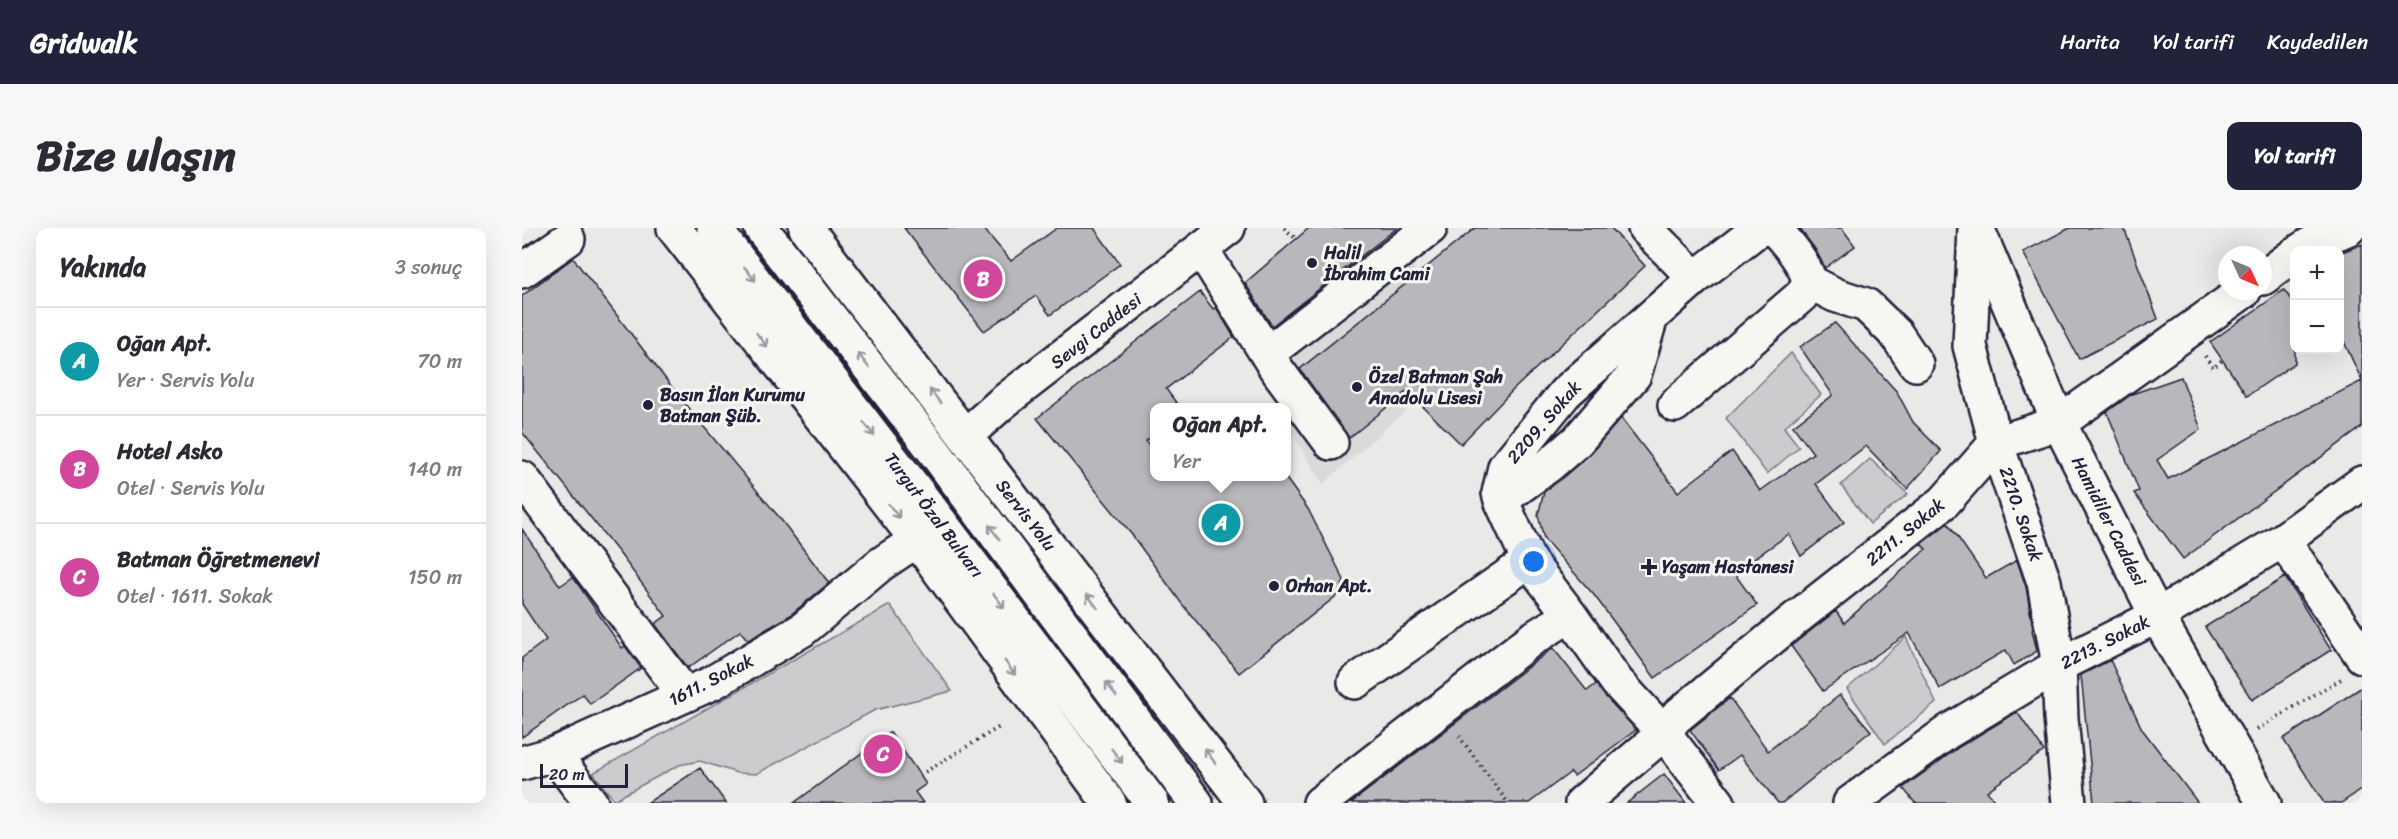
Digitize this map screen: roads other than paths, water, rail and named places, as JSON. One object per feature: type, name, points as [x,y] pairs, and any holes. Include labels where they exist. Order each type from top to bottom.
[{"type":"street","points":[[674,228],[917,540],[1109,803]]},
{"type":"street","name":"Turgut Özal Bulvarı","points":[[714,228],[929,507],[1152,803]]},
{"type":"street","name":"Turgut Özal Bulvarı","points":[[761,228],[979,511],[1196,803]]},
{"type":"street","name":"Servis Yolu","points":[[806,228],[1245,803]]},
{"type":"street","name":"Sevgi Caddesi","points":[[965,436],[1002,403],[1228,228]]},
{"type":"street","points":[[1646,228],[1695,278]]},
{"type":"street","name":"2209. Sokak","points":[[1718,803],[1664,733],[1617,682],[1529,561],[1498,493],[1505,467],[1565,393],[1695,278],[1760,228]]},
{"type":"street","points":[[1774,228],[1795,252],[1806,269],[1810,282],[1835,295],[1866,304],[1896,334],[1916,364]]},
{"type":"street","name":"Hamidiler Caddesi","points":[[1976,228],[2059,423],[2157,616],[2264,803]]},
{"type":"street","name":"2210. Sokak","points":[[1976,228],[1970,346],[1996,443],[2044,582],[2059,665],[2061,718],[2069,803]]},
{"type":"street","points":[[2307,246],[2349,228]]},
{"type":"street","points":[[1271,360],[1414,233]]},
{"type":"street","points":[[522,271],[568,239]]},
{"type":"street","points":[[1202,250],[1271,360],[1331,443]]},
{"type":"street","points":[[2272,272],[2290,259]]},
{"type":"street","points":[[1675,405],[1801,296],[1810,282]]},
{"type":"street","points":[[1996,443],[2059,423],[2231,300]]},
{"type":"street","name":"2211. Sokak","points":[[1582,803],[1664,733],[1675,718],[1944,502],[1996,443]]},
{"type":"street","points":[[522,478],[685,695]]},
{"type":"street","name":"2213. Sokak","points":[[1850,803],[1949,731],[2059,665],[2157,616],[2283,540],[2362,483]]},
{"type":"street","name":"1611. Sokak","points":[[530,760],[712,683],[802,630],[881,564],[917,540]]},
{"type":"street","points":[[2283,540],[2357,664]]},
{"type":"street","points":[[1355,682],[1529,561]]},
{"type":"street","points":[[1320,803],[1532,639],[1570,615]]},
{"type":"street","points":[[530,760],[591,803]]},
{"type":"place","name":"Halil İbrahim Cami","points":[[1312,263]]},
{"type":"place","name":"Hotel Asko","points":[[983,279]]},
{"type":"place","name":"Özel Batman Şah Anadolu Lisesi","points":[[1357,387]]},
{"type":"place","name":"Basın İlan Kurumu Batman Şüb.","points":[[648,405]]},
{"type":"place","name":"Oğan Apt.","points":[[1221,523]]},
{"type":"place","name":"Yaşam Hastanesi","points":[[1649,567]]},
{"type":"place","name":"Orhan Apt.","points":[[1274,586]]},
{"type":"place","name":"Batman Öğretmenevi","points":[[883,754]]}]
